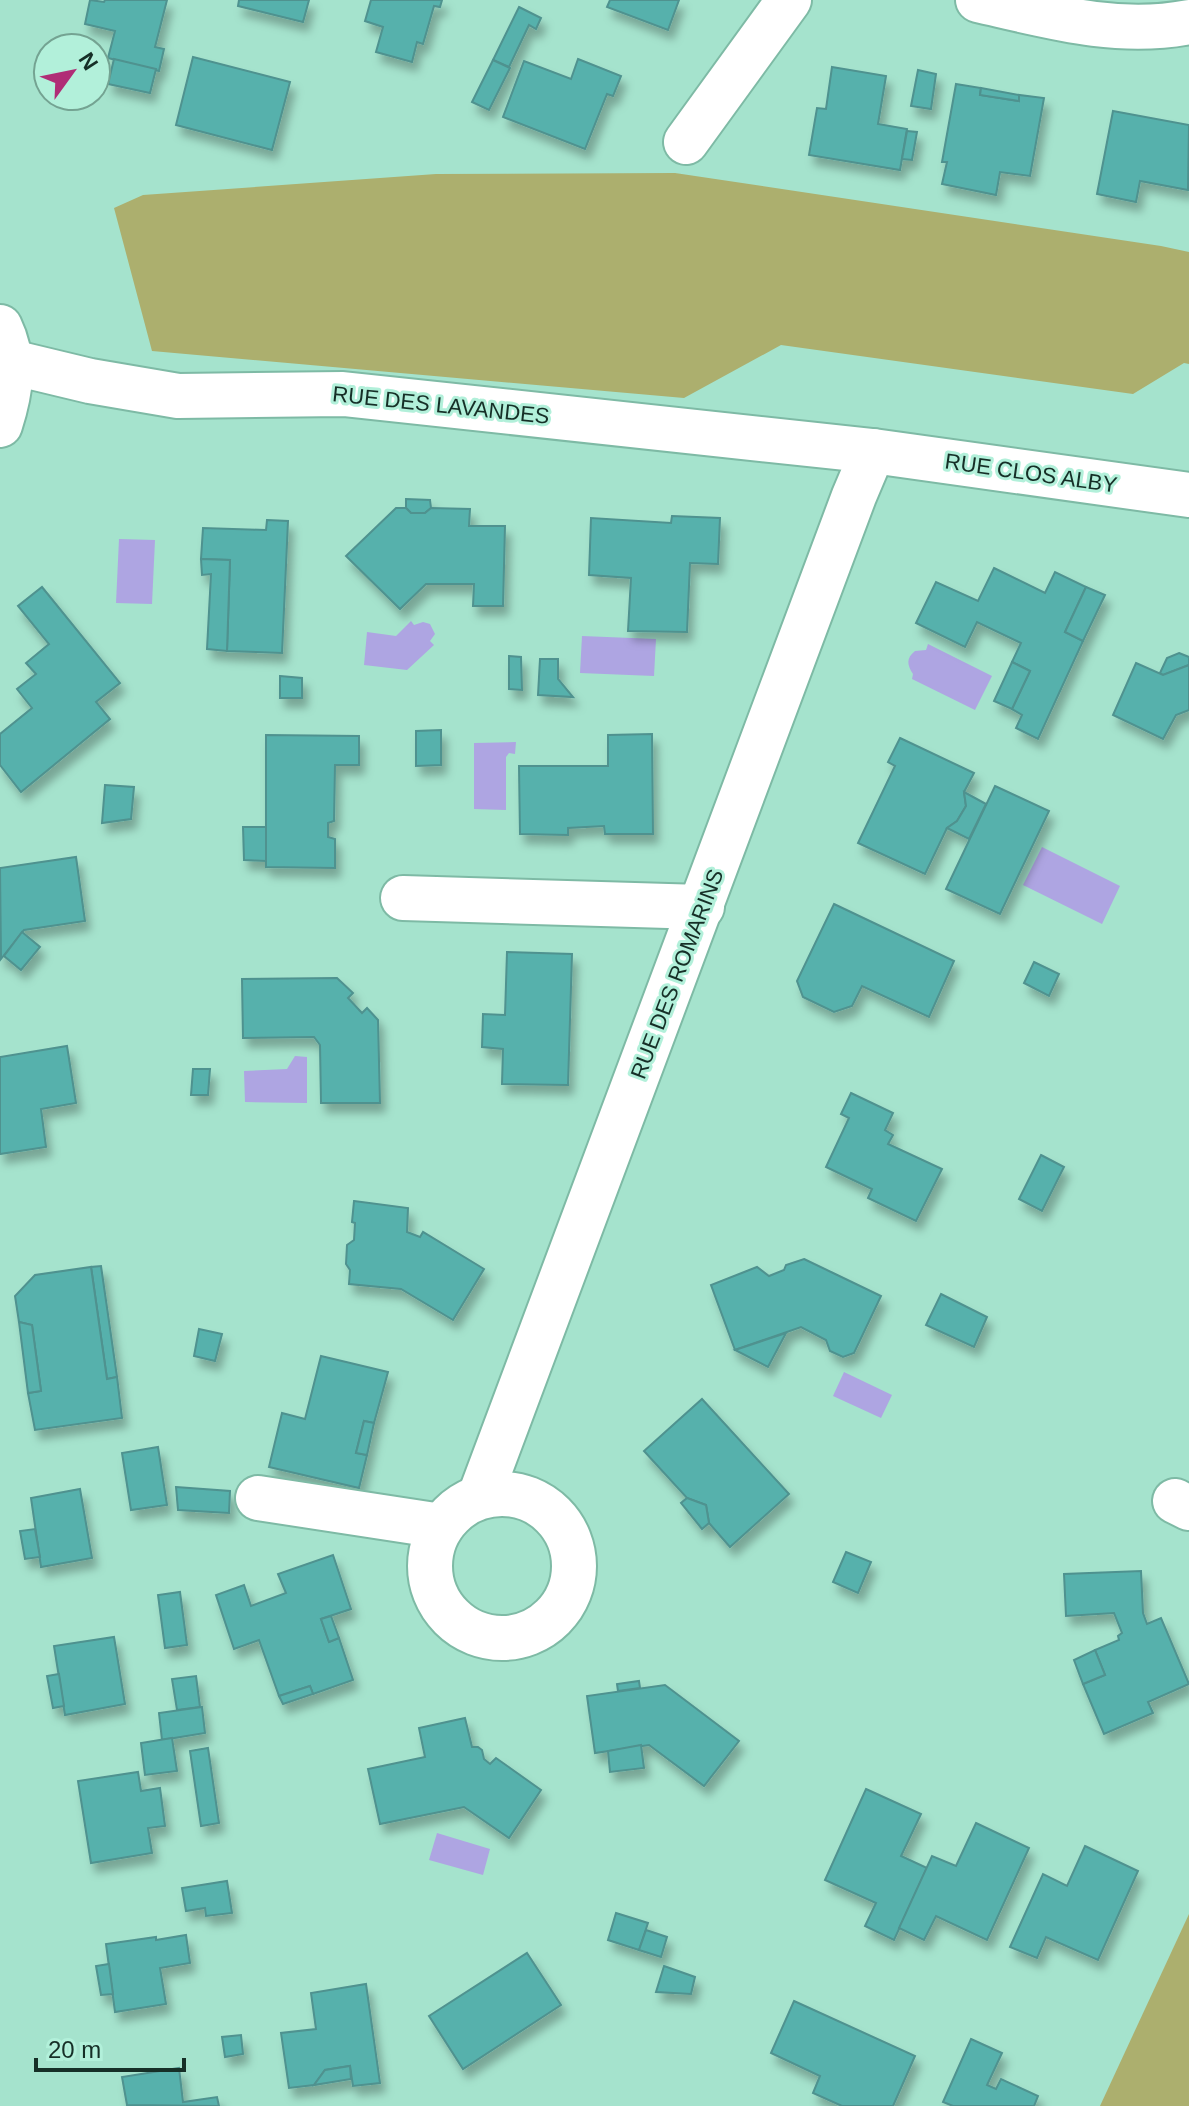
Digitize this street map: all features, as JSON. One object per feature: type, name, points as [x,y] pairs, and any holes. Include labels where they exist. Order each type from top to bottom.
[{"type":"street","points":[[686,142],[789,0]]},
{"type":"street","points":[[978,0],[1084,24],[1121,28],[1189,22]]},
{"type":"street","points":[[0,425],[9,396],[5,344]]},
{"type":"street","name":"RUE DES LAVANDES","points":[[5,344],[90,381],[178,396],[343,394],[873,451]]},
{"type":"street","name":"RUE CLOS ALBY","points":[[873,451],[1189,495]]},
{"type":"street","name":"RUE DES ROMARINS","points":[[480,1496],[873,451]]},
{"type":"street","points":[[403,898],[702,907]]},
{"type":"street","points":[[503,1493],[526,1497],[546,1508],[562,1524],[572,1545],[575,1568],[571,1591],[560,1611],[543,1627],[522,1636],[497,1639],[473,1633],[452,1619],[437,1599],[429,1575],[430,1550],[441,1526],[457,1508],[480,1496],[503,1493]]},
{"type":"street","points":[[258,1498],[441,1526]]},
{"type":"green space","points":[[675,173],[1189,252],[1189,364],[1184,363],[1133,394],[781,345],[684,398],[152,351],[114,208],[143,195],[436,174]]},
{"type":"green space","points":[[1189,1914],[1189,2106],[1100,2106]]},
{"type":"shaded area","points":[[119,539],[155,540],[152,604],[116,603]]},
{"type":"shaded area","points":[[411,621],[414,625],[423,622],[430,624],[435,634],[430,641],[434,645],[407,670],[364,665],[367,632],[396,636]]},
{"type":"shaded area","points":[[582,636],[656,639],[654,676],[580,673]]},
{"type":"shaded area","points":[[928,644],[992,676],[975,710],[912,679],[908,662],[910,656],[915,651],[926,650]]},
{"type":"shaded area","points":[[516,742],[515,754],[509,753],[506,757],[506,810],[474,809],[474,743]]},
{"type":"shaded area","points":[[1042,847],[1120,886],[1102,924],[1023,885]]},
{"type":"shaded area","points":[[295,1056],[307,1057],[307,1103],[245,1102],[244,1071],[287,1069]]},
{"type":"shaded area","points":[[844,1372],[892,1395],[881,1418],[833,1396]]},
{"type":"shaded area","points":[[437,1833],[490,1849],[483,1875],[429,1860]]},
{"type":"building","points":[[90,0],[167,0],[155,47],[164,49],[159,71],[112,59],[115,31],[85,24]]},
{"type":"building","points":[[239,0],[309,0],[303,22],[238,6]]},
{"type":"building","points":[[371,0],[442,0],[440,7],[434,6],[423,44],[417,42],[412,62],[376,52],[383,27],[365,21]]},
{"type":"building","points":[[610,0],[679,0],[668,30],[607,7]]},
{"type":"building","points":[[519,7],[541,18],[536,29],[529,25],[509,67],[493,60]]},
{"type":"building","points":[[193,57],[290,82],[272,150],[176,125]]},
{"type":"building","points":[[114,59],[156,69],[150,93],[112,85]]},
{"type":"building","points":[[578,59],[621,76],[613,96],[607,94],[585,149],[503,117],[524,61],[571,79]]},
{"type":"building","points":[[493,60],[510,68],[489,110],[472,102]]},
{"type":"building","points":[[832,67],[886,76],[878,124],[907,129],[900,170],[809,155],[817,108],[826,109]]},
{"type":"building","points":[[918,70],[936,74],[931,109],[911,106]]},
{"type":"building","points":[[956,84],[981,88],[980,95],[1019,101],[1019,95],[1044,98],[1030,176],[1000,172],[996,195],[942,184],[947,162],[942,162]]},
{"type":"building","points":[[981,88],[1019,95],[1019,101],[980,95]]},
{"type":"building","points":[[1113,111],[1189,125],[1188,190],[1140,181],[1136,202],[1097,194]]},
{"type":"building","points":[[907,131],[917,132],[912,160],[902,159]]},
{"type":"building","points":[[406,499],[430,500],[431,508],[425,513],[411,513],[406,508]]},
{"type":"building","points":[[396,508],[406,508],[411,513],[425,513],[431,508],[470,509],[469,526],[505,526],[503,606],[473,606],[474,584],[426,584],[400,609],[346,556]]},
{"type":"building","points":[[672,516],[720,518],[718,564],[690,563],[687,632],[628,631],[631,578],[589,575],[591,518],[671,523]]},
{"type":"building","points":[[267,520],[288,521],[282,653],[227,651],[230,560],[201,559],[203,528],[266,530]]},
{"type":"building","points":[[201,559],[230,560],[227,651],[207,649],[211,574],[202,575]]},
{"type":"building","points":[[994,568],[1045,593],[1055,572],[1086,587],[1065,632],[1083,641],[1038,739],[1016,728],[1022,715],[1012,709],[1030,671],[1012,662],[1021,643],[977,622],[965,647],[916,623],[936,582],[978,601]]},
{"type":"building","points":[[42,587],[120,683],[96,702],[110,719],[21,792],[0,765],[0,734],[32,708],[17,689],[36,674],[26,663],[49,644],[18,606]]},
{"type":"building","points":[[1086,587],[1105,595],[1083,641],[1065,632]]},
{"type":"building","points":[[1179,653],[1189,657],[1189,665],[1163,675],[1160,673],[1167,658]]},
{"type":"building","points":[[509,656],[521,657],[522,690],[509,689]]},
{"type":"building","points":[[540,659],[558,659],[558,679],[573,697],[538,695]]},
{"type":"building","points":[[1012,662],[1030,671],[1012,709],[994,701]]},
{"type":"building","points":[[1136,663],[1163,675],[1189,665],[1189,710],[1176,715],[1163,739],[1113,715]]},
{"type":"building","points":[[280,676],[302,678],[302,698],[280,698]]},
{"type":"building","points":[[441,730],[441,765],[416,766],[416,731]]},
{"type":"building","points":[[652,734],[653,834],[605,834],[604,826],[568,828],[568,835],[520,834],[519,766],[608,766],[608,735]]},
{"type":"building","points":[[266,735],[359,736],[359,765],[335,765],[334,821],[328,823],[328,837],[335,839],[335,868],[266,867]]},
{"type":"building","points":[[900,738],[974,773],[964,792],[966,806],[957,821],[947,828],[925,874],[858,843],[895,766],[888,762]]},
{"type":"building","points":[[105,785],[134,787],[131,819],[102,823]]},
{"type":"building","points":[[995,786],[1049,811],[1000,914],[946,889]]},
{"type":"building","points":[[964,792],[986,804],[969,839],[947,828],[957,821],[966,806]]},
{"type":"building","points":[[243,827],[266,827],[266,861],[244,860]]},
{"type":"building","points":[[76,857],[85,921],[24,930],[1,959],[0,868]]},
{"type":"building","points":[[834,904],[954,961],[929,1017],[862,986],[852,1006],[834,1012],[803,997],[797,981]]},
{"type":"building","points":[[22,932],[40,947],[21,970],[4,956]]},
{"type":"building","points":[[507,952],[572,954],[568,1085],[502,1084],[503,1049],[482,1047],[483,1014],[505,1015]]},
{"type":"building","points":[[1034,962],[1059,974],[1049,996],[1024,983]]},
{"type":"building","points":[[337,978],[353,993],[348,998],[362,1013],[367,1008],[378,1020],[380,1103],[321,1103],[320,1045],[314,1037],[243,1038],[242,979]]},
{"type":"building","points":[[67,1046],[76,1103],[41,1109],[46,1147],[0,1154],[0,1057]]},
{"type":"building","points":[[193,1069],[210,1069],[208,1095],[191,1095]]},
{"type":"building","points":[[851,1093],[893,1113],[885,1130],[893,1135],[888,1144],[942,1169],[916,1221],[868,1198],[872,1189],[826,1167],[849,1118],[841,1114]]},
{"type":"building","points":[[1041,1155],[1064,1167],[1042,1211],[1019,1199]]},
{"type":"building","points":[[354,1201],[408,1208],[407,1232],[420,1237],[423,1232],[484,1269],[453,1320],[401,1289],[349,1284],[347,1245],[354,1240]]},
{"type":"building","points":[[804,1259],[881,1296],[854,1353],[843,1357],[830,1351],[826,1340],[801,1327],[735,1350],[711,1285],[757,1267],[769,1276],[784,1270],[786,1265]]},
{"type":"building","points":[[101,1266],[117,1377],[107,1379],[91,1267]]},
{"type":"building","points":[[91,1267],[107,1379],[117,1377],[122,1418],[35,1430],[28,1393],[41,1391],[32,1325],[19,1322],[15,1296],[35,1275]]},
{"type":"building","points":[[941,1294],[987,1317],[974,1347],[926,1325]]},
{"type":"building","points":[[19,1322],[32,1325],[41,1391],[28,1393]]},
{"type":"building","points":[[199,1329],[222,1334],[215,1361],[194,1356]]},
{"type":"building","points":[[786,1333],[768,1367],[735,1350]]},
{"type":"building","points":[[321,1356],[388,1372],[374,1423],[364,1421],[356,1453],[367,1455],[359,1488],[269,1467],[282,1413],[305,1419]]},
{"type":"building","points":[[702,1399],[789,1494],[730,1547],[709,1523],[706,1505],[687,1498],[644,1451]]},
{"type":"building","points":[[364,1421],[374,1423],[367,1455],[356,1453]]},
{"type":"building","points":[[158,1447],[167,1505],[131,1510],[122,1453]]},
{"type":"building","points":[[176,1487],[230,1491],[229,1513],[178,1510]]},
{"type":"building","points":[[80,1489],[92,1558],[41,1567],[31,1498]]},
{"type":"building","points":[[687,1498],[706,1505],[709,1523],[702,1529],[681,1503]]},
{"type":"building","points":[[35,1529],[40,1557],[25,1559],[20,1531]]},
{"type":"building","points":[[846,1552],[871,1562],[858,1593],[833,1582]]},
{"type":"building","points":[[333,1555],[351,1609],[321,1619],[329,1642],[339,1638],[353,1680],[313,1694],[310,1686],[279,1696],[259,1640],[234,1649],[216,1595],[244,1585],[251,1606],[286,1593],[278,1574]]},
{"type":"building","points":[[1141,1571],[1143,1613],[1147,1624],[1161,1618],[1189,1684],[1148,1702],[1153,1713],[1104,1734],[1083,1684],[1105,1675],[1095,1650],[1119,1640],[1118,1636],[1122,1633],[1114,1613],[1066,1616],[1064,1574]]},
{"type":"building","points":[[180,1592],[187,1645],[165,1648],[158,1595]]},
{"type":"building","points":[[331,1616],[339,1638],[329,1642],[321,1619]]},
{"type":"building","points":[[114,1637],[125,1704],[65,1715],[54,1646]]},
{"type":"building","points":[[1095,1650],[1105,1675],[1083,1684],[1074,1660]]},
{"type":"building","points":[[59,1674],[64,1706],[53,1708],[47,1676]]},
{"type":"building","points":[[196,1676],[200,1707],[177,1710],[172,1679]]},
{"type":"building","points":[[639,1681],[640,1688],[618,1691],[617,1684]]},
{"type":"building","points":[[665,1685],[739,1741],[704,1786],[649,1745],[595,1753],[587,1696]]},
{"type":"building","points":[[310,1686],[313,1694],[283,1704],[279,1696]]},
{"type":"building","points":[[202,1707],[205,1733],[162,1740],[159,1713]]},
{"type":"building","points":[[465,1718],[472,1747],[482,1750],[484,1759],[490,1764],[496,1758],[541,1790],[509,1838],[464,1807],[380,1824],[368,1769],[425,1757],[419,1728]]},
{"type":"building","points":[[172,1738],[177,1771],[145,1775],[141,1743]]},
{"type":"building","points":[[641,1745],[644,1768],[610,1772],[608,1751]]},
{"type":"building","points":[[208,1748],[219,1823],[201,1826],[190,1751]]},
{"type":"building","points":[[138,1772],[141,1791],[160,1788],[165,1826],[148,1828],[152,1853],[91,1863],[78,1781]]},
{"type":"building","points":[[866,1789],[921,1814],[901,1856],[927,1868],[894,1940],[865,1926],[876,1903],[825,1880]]},
{"type":"building","points":[[976,1823],[1029,1848],[987,1940],[936,1916],[924,1940],[899,1928],[932,1856],[956,1866]]},
{"type":"building","points":[[1085,1846],[1138,1871],[1098,1960],[1046,1937],[1037,1958],[1010,1947],[1043,1874],[1067,1886]]},
{"type":"building","points":[[227,1881],[232,1913],[206,1916],[205,1908],[186,1911],[182,1888]]},
{"type":"building","points":[[616,1913],[648,1923],[639,1950],[608,1940]]},
{"type":"building","points":[[646,1930],[667,1937],[661,1957],[639,1950]]},
{"type":"building","points":[[186,1935],[190,1963],[160,1968],[166,2004],[115,2012],[106,1944]]},
{"type":"building","points":[[527,1953],[561,2005],[463,2069],[429,2016]]},
{"type":"building","points":[[109,1964],[113,1994],[101,1995],[96,1966]]},
{"type":"building","points":[[664,1966],[695,1977],[691,1994],[656,1992]]},
{"type":"building","points":[[366,1984],[380,2083],[353,2086],[350,2066],[325,2070],[314,2085],[289,2088],[281,2033],[316,2029],[311,1993]]},
{"type":"building","points":[[794,2001],[915,2056],[893,2106],[842,2106],[813,2093],[820,2076],[771,2053]]},
{"type":"building","points":[[241,2035],[243,2054],[225,2057],[222,2037]]},
{"type":"building","points":[[971,2039],[1002,2053],[987,2085],[996,2089],[1001,2079],[1038,2096],[1034,2106],[953,2106],[943,2102]]},
{"type":"building","points":[[350,2066],[351,2079],[314,2085],[325,2070]]},
{"type":"building","points":[[179,2068],[183,2102],[217,2097],[219,2106],[127,2105],[122,2077]]}]
